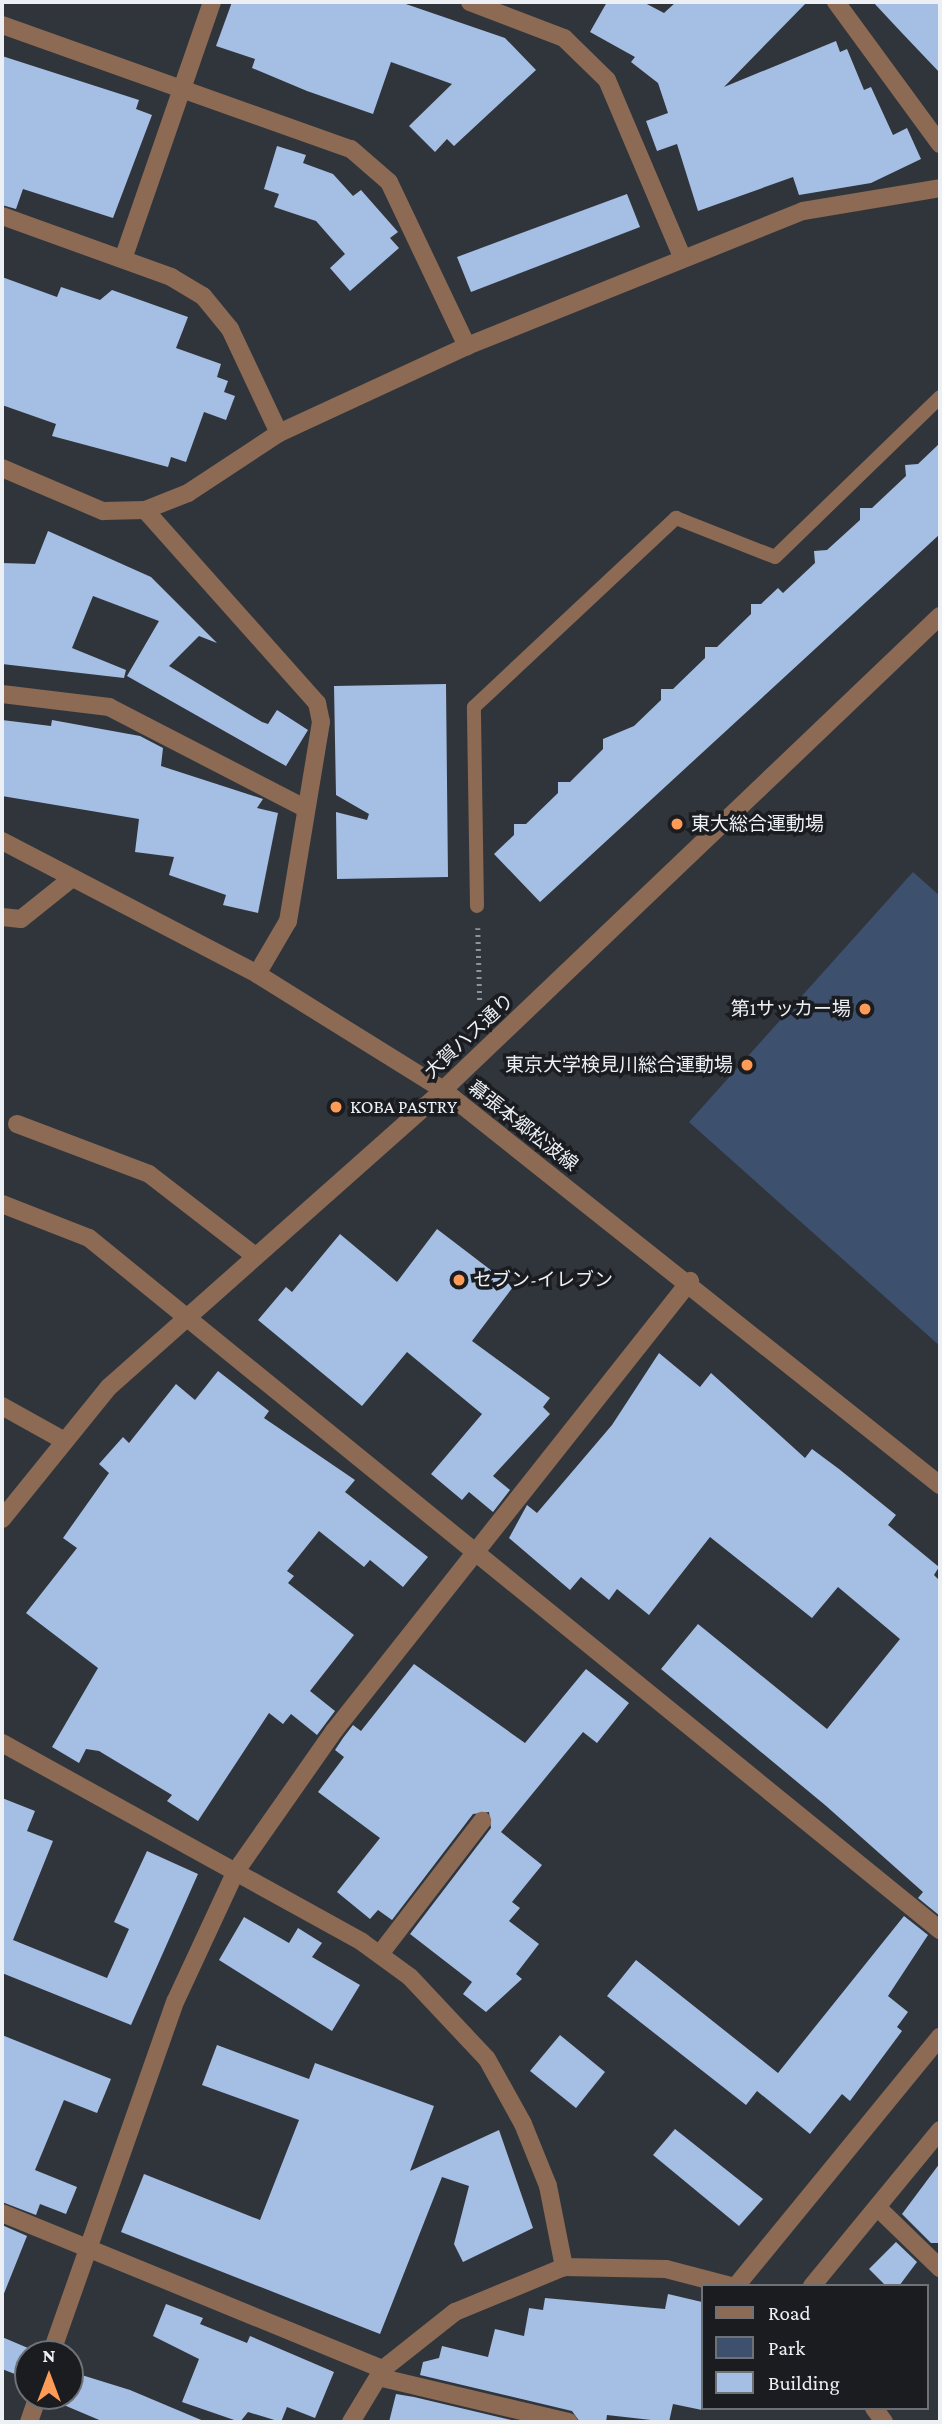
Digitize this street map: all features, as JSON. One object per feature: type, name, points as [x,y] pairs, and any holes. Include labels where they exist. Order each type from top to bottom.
[{"type":"street","points":[[123,259],[212,2]]},
{"type":"street","points":[[470,2],[564,38],[607,80],[683,259]]},
{"type":"street","points":[[835,2],[940,144]]},
{"type":"street","points":[[2,25],[183,87],[351,149],[389,182],[467,346]]},
{"type":"street","points":[[2,468],[103,511],[145,510],[188,493],[279,433],[467,346],[803,211],[940,188]]},
{"type":"street","points":[[2,216],[123,259],[204,296],[230,329],[279,433]]},
{"type":"street","points":[[145,510],[317,703],[321,722],[303,807],[288,921],[257,974]]},
{"type":"street","name":"大賀ハス通り","points":[[2,1519],[63,1440],[109,1387],[443,1090],[940,616]]},
{"type":"street","points":[[2,694],[109,707],[303,807]]},
{"type":"street","name":"幕張本郷松波線","points":[[2,841],[257,974],[443,1090],[690,1282],[940,1485]]},
{"type":"street","points":[[2,917],[22,919],[71,878]]},
{"type":"street","points":[[17,1124],[149,1174],[255,1256]]},
{"type":"street","points":[[2,1204],[89,1238],[940,1930]]},
{"type":"street","points":[[56,2340],[86,2246],[176,2000],[236,1871],[334,1731],[690,1282]]},
{"type":"street","points":[[2,1406],[63,1440]]},
{"type":"street","points":[[2,1743],[236,1871],[380,1954],[487,2059],[548,2186],[564,2267]]},
{"type":"street","points":[[380,1954],[482,1821]]},
{"type":"street","points":[[736,2284],[940,2037]]},
{"type":"street","points":[[814,2284],[940,2130]]},
{"type":"street","points":[[877,2207],[940,2268]]},
{"type":"street","points":[[2,2213],[86,2246],[380,2373],[569,2422]]},
{"type":"street","points":[[351,2422],[380,2373],[455,2312],[564,2267],[666,2269],[726,2284]]},
{"type":"lane","points":[[477,906],[474,707],[676,517],[775,557],[940,397]]},
{"type":"path","points":[[477,906],[480,1004]]},
{"type":"green space","name":"第1サッカー場","points":[[913,872],[940,896],[940,1346],[689,1122]]},
{"type":"building","points":[[232,2],[400,2],[505,38],[536,70],[454,146],[447,139],[435,152],[409,126],[452,84],[391,62],[373,114],[307,91],[252,68],[255,59],[216,46]]},
{"type":"building","points":[[607,2],[643,2],[664,13],[676,2],[807,2],[724,87],[836,41],[840,52],[847,49],[864,90],[871,87],[893,135],[907,128],[921,159],[871,183],[799,195],[793,177],[698,211],[677,144],[657,151],[646,121],[668,113],[658,83],[631,62],[635,57],[590,32]]},
{"type":"building","points":[[873,2],[940,2],[940,73],[902,33]]},
{"type":"building","points":[[2,56],[139,100],[136,109],[152,115],[113,218],[23,189],[16,209],[2,205]]},
{"type":"building","points":[[277,146],[306,155],[303,163],[333,174],[353,196],[361,190],[398,232],[390,238],[399,248],[350,291],[330,268],[345,254],[316,221],[274,207],[279,194],[264,189]]},
{"type":"building","points":[[627,194],[640,227],[471,292],[457,257]]},
{"type":"building","points":[[2,277],[57,297],[61,287],[100,300],[112,290],[188,317],[176,348],[221,364],[217,377],[228,381],[224,392],[235,396],[226,420],[204,412],[186,462],[171,457],[168,467],[52,436],[56,424],[2,405]]},
{"type":"building","points":[[940,443],[940,534],[540,902],[494,854],[514,835],[514,824],[526,824],[558,793],[558,782],[570,782],[603,749],[603,739],[634,726],[661,700],[661,689],[673,689],[705,658],[705,647],[717,647],[751,614],[751,604],[761,604],[778,588],[783,593],[815,563],[814,551],[827,550],[860,520],[860,508],[872,508],[906,476],[905,465],[918,464]]},
{"type":"building","points":[[48,531],[151,577],[217,643],[199,636],[169,666],[262,722],[268,724],[277,710],[308,730],[286,766],[127,676],[159,621],[93,596],[72,648],[126,670],[124,678],[2,664],[2,563],[35,564]]},
{"type":"building","points":[[446,684],[448,877],[337,879],[336,812],[367,820],[369,814],[336,795],[334,686]]},
{"type":"building","points":[[2,720],[51,726],[52,720],[140,736],[163,748],[161,766],[263,799],[257,808],[278,813],[258,913],[223,905],[226,895],[169,875],[174,857],[135,852],[139,819],[2,796]]},
{"type":"building","points":[[437,1229],[513,1287],[472,1341],[550,1398],[543,1407],[550,1414],[493,1476],[510,1490],[493,1512],[469,1492],[462,1500],[431,1474],[482,1414],[407,1352],[362,1406],[258,1320],[286,1287],[292,1292],[340,1234],[397,1282]]},
{"type":"building","points":[[659,1353],[700,1387],[711,1373],[805,1458],[812,1449],[839,1469],[896,1515],[888,1525],[939,1567],[934,1575],[940,1581],[940,1916],[918,1898],[923,1892],[825,1805],[661,1669],[698,1624],[827,1729],[900,1639],[838,1587],[812,1618],[710,1537],[649,1615],[617,1589],[609,1600],[581,1577],[570,1590],[509,1538],[527,1505],[537,1513],[612,1425]]},
{"type":"building","points":[[218,1371],[269,1411],[264,1418],[355,1480],[345,1492],[428,1557],[403,1587],[370,1560],[364,1567],[319,1531],[287,1571],[294,1576],[288,1583],[354,1635],[310,1691],[335,1711],[317,1735],[291,1714],[283,1724],[269,1713],[198,1821],[167,1801],[172,1795],[99,1751],[86,1749],[79,1763],[52,1747],[98,1668],[26,1613],[77,1548],[63,1538],[109,1473],[99,1464],[123,1437],[129,1443],[176,1384],[195,1400]]},
{"type":"building","points":[[414,1664],[525,1743],[586,1669],[629,1703],[597,1743],[583,1732],[501,1832],[542,1865],[512,1902],[520,1908],[509,1921],[539,1944],[516,1974],[522,1979],[486,2012],[463,1994],[472,1982],[410,1934],[491,1828],[489,1812],[473,1814],[392,1920],[378,1910],[370,1919],[337,1892],[380,1838],[318,1792],[344,1757],[335,1750],[343,1738],[353,1725],[361,1731]]},
{"type":"building","points":[[2,1798],[35,1811],[27,1831],[53,1841],[13,1940],[107,1978],[129,1929],[114,1922],[147,1851],[198,1874],[131,2025],[2,1973]]},
{"type":"building","points":[[904,1916],[928,1935],[888,1996],[908,2012],[897,2027],[902,2031],[850,2101],[842,2094],[810,2134],[757,2091],[746,2105],[607,1996],[636,1960],[778,2073]]},
{"type":"building","points":[[244,1917],[289,1943],[298,1928],[322,1943],[312,1957],[360,1985],[332,2031],[219,1960]]},
{"type":"building","points":[[2,2035],[111,2079],[97,2113],[64,2100],[35,2170],[77,2187],[66,2214],[40,2204],[36,2215],[2,2202]]},
{"type":"building","points":[[560,2035],[605,2072],[576,2108],[530,2071]]},
{"type":"building","points":[[217,2045],[309,2079],[315,2063],[434,2106],[410,2171],[499,2130],[533,2228],[463,2262],[454,2244],[469,2186],[442,2177],[380,2334],[121,2232],[144,2174],[260,2220],[299,2120],[202,2085]]},
{"type":"building","points":[[675,2129],[763,2199],[739,2226],[653,2155]]},
{"type":"building","points":[[940,2163],[940,2243],[931,2243],[902,2214]]},
{"type":"building","points":[[2,2225],[27,2236],[3,2296],[2,2296]]},
{"type":"building","points":[[896,2242],[917,2262],[900,2284],[884,2284],[869,2269]]},
{"type":"building","points":[[668,2294],[701,2302],[701,2410],[673,2404],[669,2422],[607,2415],[606,2422],[580,2422],[572,2411],[420,2375],[423,2362],[439,2358],[442,2346],[488,2357],[495,2329],[524,2336],[529,2308],[543,2310],[545,2298],[665,2309]]},
{"type":"building","points":[[166,2304],[203,2318],[200,2324],[247,2343],[250,2336],[334,2372],[315,2418],[287,2407],[281,2422],[248,2412],[240,2422],[182,2402],[199,2359],[153,2336]]},
{"type":"building","points":[[2,2337],[14,2342],[14,2374],[2,2369]]},
{"type":"building","points":[[84,2376],[130,2390],[206,2422],[104,2422],[76,2410],[84,2410]]},
{"type":"building","points":[[396,2394],[414,2397],[520,2422],[389,2422]]},
{"type":"place","name":"東大総合運動場","points":[[677,824]]},
{"type":"place","name":"第1サッカー場","points":[[865,1009]]},
{"type":"place","name":"東京大学検見川総合運動場","points":[[747,1065]]},
{"type":"place","name":"KOBA PASTRY","points":[[336,1107]]},
{"type":"place","name":"セブン-イレブン","points":[[459,1280]]}]
